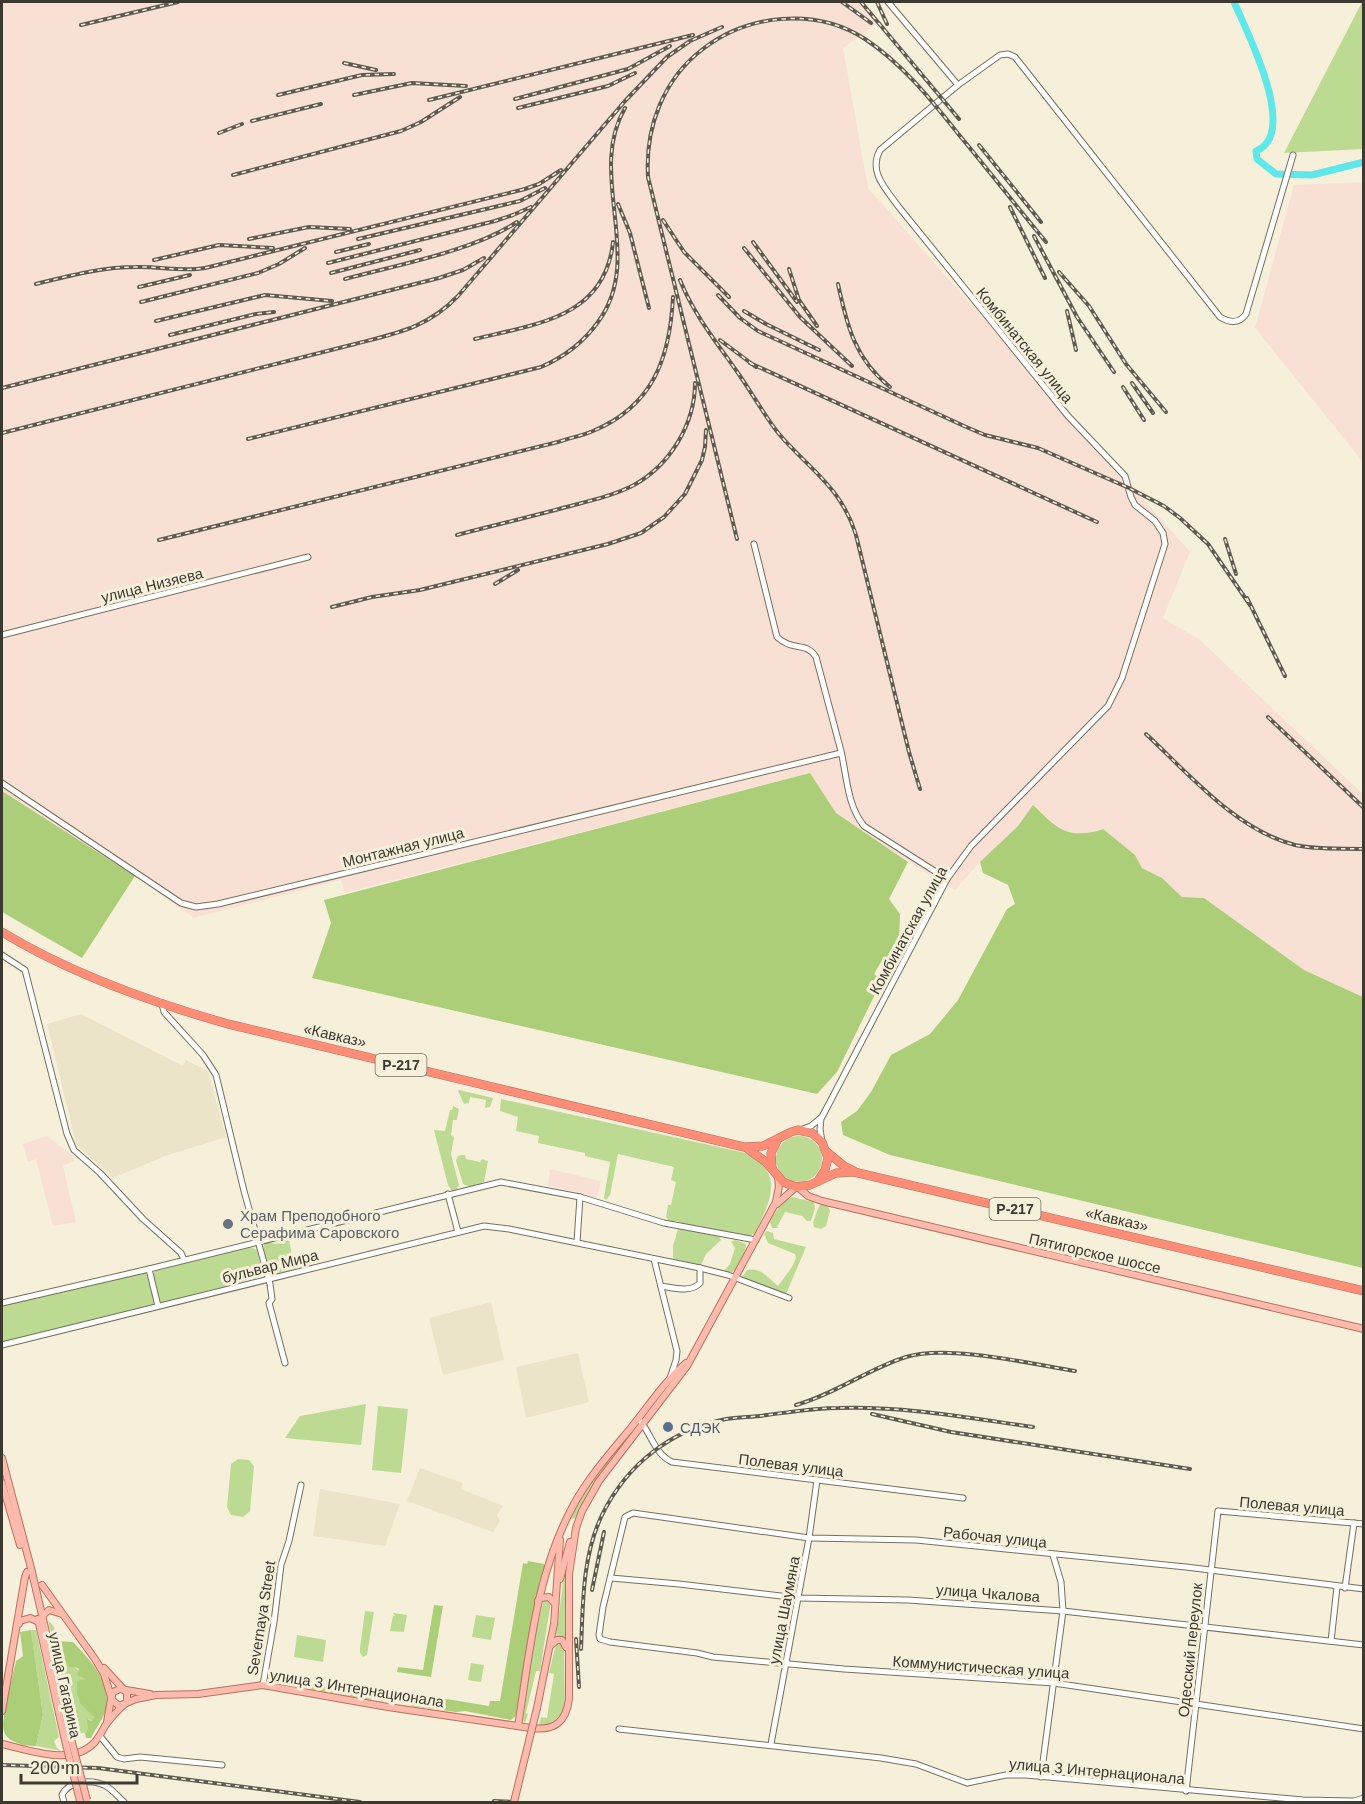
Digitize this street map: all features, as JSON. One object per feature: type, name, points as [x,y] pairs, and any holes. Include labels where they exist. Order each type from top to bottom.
[{"type":"highway","name":"«Кавказ»","points":[[2,932],[114,987],[236,1026],[744,1147],[763,1146],[798,1130]]},
{"type":"highway","points":[[798,1130],[812,1133],[822,1142]]},
{"type":"highway","points":[[772,1167],[771,1153],[777,1140]]},
{"type":"highway","name":"«Кавказ»","points":[[822,1142],[827,1151],[844,1166],[864,1174]]},
{"type":"highway","name":"«Кавказ»","points":[[744,1147],[772,1167],[778,1178]]},
{"type":"highway","points":[[817,1182],[827,1164],[827,1151]]},
{"type":"highway","name":"«Кавказ»","points":[[797,1187],[817,1182],[826,1176],[845,1172],[864,1174],[1364,1291]]},
{"type":"highway","points":[[778,1178],[797,1187]]},
{"type":"main road","points":[[518,1726],[537,1602],[549,1559],[563,1526],[586,1486],[681,1376],[772,1209],[778,1194],[778,1178]]},
{"type":"main road","points":[[817,1182],[813,1194],[822,1201]]},
{"type":"main road","points":[[772,1209],[797,1187]]},
{"type":"main road","name":"Пятигорское шоссе","points":[[797,1187],[808,1196],[822,1201],[1364,1329]]},
{"type":"main road","points":[[557,1590],[569,1544],[592,1491],[670,1378],[691,1358]]},
{"type":"main road","name":"улица Гагарина","points":[[2,1458],[84,1802]]},
{"type":"main road","name":"улица Гагарина","points":[[2,1483],[30,1573]]},
{"type":"main road","points":[[514,1803],[549,1647],[556,1605],[557,1561],[563,1526]]},
{"type":"main road","points":[[567,1650],[569,1574],[576,1528]]},
{"type":"main road","name":"улица Гагарина","points":[[2,1711],[25,1577],[30,1573]]},
{"type":"main road","name":"улица Гагарина","points":[[42,1585],[95,1659],[104,1674],[112,1696]]},
{"type":"main road","points":[[537,1602],[540,1598],[549,1597],[556,1605]]},
{"type":"main road","points":[[17,1627],[26,1618],[41,1621],[48,1610],[62,1614]]},
{"type":"main road","points":[[549,1647],[557,1640],[562,1640],[567,1650]]},
{"type":"main road","name":"улица 3 Интернационала","points":[[124,1705],[135,1699],[156,1695],[198,1694],[263,1685],[388,1707],[546,1728],[557,1724],[565,1716],[569,1699],[567,1650]]},
{"type":"main road","name":"улица Гагарина","points":[[95,1659],[124,1690]]},
{"type":"main road","points":[[2,1744],[60,1755],[79,1753],[87,1749],[100,1736],[106,1724],[112,1696],[116,1690],[124,1690],[129,1697],[106,1724]]},
{"type":"main road","name":"улица 3 Интернационала","points":[[124,1690],[156,1695]]},
{"type":"main road","points":[[112,1696],[115,1704],[124,1705]]},
{"type":"street","points":[[888,2],[958,85]]},
{"type":"street","name":"Комбинатская улица","points":[[822,1142],[820,1129],[822,1117],[947,879],[971,846],[1108,706],[1122,678],[1166,544],[1163,533],[1155,521],[1135,505],[1125,476],[1068,417],[898,206],[876,174],[875,158],[880,150],[958,85],[1000,56],[1008,54],[1016,57],[1220,318],[1226,321],[1239,321],[1246,314],[1293,155]]},
{"type":"street","points":[[754,544],[777,638],[789,646],[812,650],[816,657],[841,753],[852,807],[857,817],[864,825],[947,879]]},
{"type":"street","name":"улица Низяева","points":[[2,635],[308,557]]},
{"type":"street","name":"Монтажная улица","points":[[2,783],[181,903],[196,907],[218,904],[841,753]]},
{"type":"street","points":[[2,956],[25,970],[67,1134],[74,1150],[100,1173],[137,1214],[180,1253],[184,1260]]},
{"type":"street","points":[[162,1004],[165,1012],[210,1065],[218,1082],[268,1278],[272,1299],[269,1303],[285,1363]]},
{"type":"street","points":[[798,1130],[812,1126],[822,1117]]},
{"type":"street","name":"бульвар Мира","points":[[2,1304],[501,1182],[580,1197],[664,1223],[756,1240]]},
{"type":"street","points":[[448,1194],[458,1232]]},
{"type":"street","points":[[577,1242],[580,1197]]},
{"type":"street","name":"бульвар Мира","points":[[2,1345],[268,1278],[491,1226],[700,1268],[789,1298]]},
{"type":"street","points":[[654,1259],[677,1351],[670,1378]]},
{"type":"street","points":[[661,1286],[690,1289],[696,1287],[700,1283],[700,1268]]},
{"type":"street","points":[[148,1269],[158,1306]]},
{"type":"street","name":"Полевая улица","points":[[640,1421],[658,1451],[672,1462],[963,1498]]},
{"type":"street","name":"улица Шаумяна","points":[[771,1744],[809,1538],[817,1480]]},
{"type":"street","name":"Severnaya Street","points":[[263,1685],[281,1565],[289,1541],[301,1485]]},
{"type":"street","name":"Полевая улица","points":[[1218,1511],[1364,1524]]},
{"type":"street","name":"Одесский переулок","points":[[1186,1791],[1218,1511]]},
{"type":"street","name":"Рабочая улица","points":[[611,1578],[625,1517],[633,1513],[809,1538],[916,1540],[1211,1570],[1364,1589]]},
{"type":"street","points":[[1345,1587],[1354,1523]]},
{"type":"street","points":[[563,1526],[576,1528]]},
{"type":"street","points":[[1041,1777],[1063,1611],[1061,1582],[1053,1555]]},
{"type":"street","name":"улица Гагарина","points":[[30,1573],[42,1585]]},
{"type":"street","name":"улица Чкалова","points":[[611,1578],[798,1598],[908,1600],[1063,1611],[1364,1645]]},
{"type":"street","name":"Коммунистическая улица","points":[[611,1578],[603,1607],[599,1635],[600,1639],[610,1642],[786,1665],[1054,1683],[1364,1729]]},
{"type":"street","points":[[1331,1641],[1336,1587]]},
{"type":"street","name":"улица 3 Интернационала","points":[[619,1729],[771,1744],[916,1764],[967,1783],[1006,1775],[1303,1800],[1354,1801],[1364,1798]]},
{"type":"street","points":[[100,1736],[117,1757],[124,1759],[140,1757],[222,1765]]},
{"type":"street","points":[[64,1803],[62,1795],[68,1787],[89,1782],[107,1787],[124,1803]]},
{"type":"shaded area","points":[[2,2],[856,2],[879,22],[843,48],[868,188],[1190,552],[1163,618],[1200,640],[1363,794],[1363,997],[1304,970],[1204,898],[1182,897],[1162,878],[1142,868],[1135,855],[1099,831],[1072,835],[1055,825],[1034,805],[1018,826],[980,862],[955,890],[888,849],[836,813],[810,773],[345,893],[341,880],[194,918],[135,876],[2,791]]},
{"type":"shaded area","points":[[1364,182],[1363,462],[1255,328],[1294,185]]},
{"type":"shaded area","points":[[81,1014],[183,1066],[186,1060],[208,1071],[226,1137],[165,1156],[113,1178],[76,1144],[47,1024]]},
{"type":"shaded area","points":[[47,1136],[72,1155],[74,1161],[63,1166],[76,1222],[53,1226],[36,1159],[28,1162],[23,1144]]},
{"type":"shaded area","points":[[550,1169],[601,1181],[597,1197],[548,1186]]},
{"type":"shaded area","points":[[491,1302],[504,1360],[443,1375],[429,1318]]},
{"type":"shaded area","points":[[578,1353],[589,1402],[526,1418],[516,1367]]},
{"type":"shaded area","points":[[420,1468],[463,1483],[461,1489],[503,1506],[497,1515],[500,1521],[493,1532],[407,1501]]},
{"type":"shaded area","points":[[320,1489],[400,1504],[385,1546],[313,1536]]},
{"type":"green space","points":[[1362,2],[1363,149],[1284,153]]},
{"type":"green space","points":[[810,773],[836,813],[908,862],[889,899],[900,914],[899,942],[886,965],[881,962],[874,974],[882,980],[837,1072],[817,1094],[312,978],[331,923],[324,900]]},
{"type":"green space","points":[[2,791],[135,876],[82,958],[2,912]]},
{"type":"green space","points":[[1033,805],[1056,826],[1069,832],[1085,833],[1103,829],[1135,855],[1142,868],[1162,878],[1182,897],[1204,898],[1304,970],[1363,997],[1363,1268],[890,1155],[843,1135],[841,1122],[857,1111],[871,1092],[891,1055],[930,1034],[958,1000],[1007,909],[1015,904],[1008,885],[983,873],[980,862],[1018,826]]},
{"type":"green space","points":[[459,1090],[493,1098],[490,1107],[485,1108],[486,1100],[470,1097],[469,1103],[464,1104]]},
{"type":"green space","points":[[501,1099],[750,1154],[768,1172],[771,1181],[769,1201],[755,1233],[750,1236],[669,1221],[666,1217],[668,1205],[671,1205],[676,1182],[671,1180],[674,1167],[618,1154],[610,1195],[606,1200],[604,1198],[610,1162],[585,1156],[585,1153],[538,1143],[539,1136],[516,1131],[518,1117],[500,1111]]},
{"type":"green space","points":[[453,1106],[459,1109],[457,1120],[453,1120],[451,1135],[454,1137],[451,1154],[459,1185],[452,1191],[448,1185],[434,1130],[445,1131]]},
{"type":"green space","points":[[799,1136],[815,1143],[822,1159],[815,1175],[799,1182],[783,1175],[776,1159],[783,1143]]},
{"type":"green space","points":[[465,1155],[466,1159],[488,1161],[484,1182],[470,1187],[463,1184],[456,1161],[458,1156]]},
{"type":"green space","points":[[792,1197],[814,1202],[815,1208],[811,1221],[785,1212],[777,1227],[779,1228],[772,1228],[770,1222],[776,1211]]},
{"type":"green space","points":[[823,1204],[828,1206],[830,1211],[826,1226],[821,1229],[814,1227],[813,1222],[819,1206]]},
{"type":"green space","points":[[678,1229],[719,1236],[721,1240],[706,1254],[701,1265],[676,1260],[673,1258],[673,1246]]},
{"type":"green space","points":[[767,1231],[773,1233],[774,1239],[806,1247],[786,1294],[742,1277],[747,1270],[756,1270],[778,1286],[792,1267],[796,1258],[795,1254],[768,1243],[764,1234]]},
{"type":"green space","points":[[289,1240],[295,1269],[280,1274],[273,1273],[265,1259],[264,1245],[268,1242],[276,1244]]},
{"type":"green space","points":[[735,1240],[746,1244],[744,1254],[734,1271],[724,1271],[730,1264],[735,1248],[731,1242]]},
{"type":"green space","points":[[250,1247],[257,1250],[262,1271],[258,1278],[162,1303],[158,1300],[152,1276],[156,1270]]},
{"type":"green space","points":[[149,1269],[158,1306],[2,1345],[2,1303]]},
{"type":"green space","points":[[366,1404],[361,1445],[285,1438],[300,1416]]},
{"type":"green space","points":[[378,1406],[408,1409],[401,1473],[372,1470]]},
{"type":"green space","points":[[637,1424],[639,1426],[590,1490],[575,1518],[571,1519],[581,1496]]},
{"type":"green space","points":[[238,1459],[249,1460],[254,1466],[250,1511],[243,1517],[231,1515],[227,1507],[231,1464]]},
{"type":"green space","points":[[568,1558],[566,1640],[556,1638]]},
{"type":"green space","points":[[528,1561],[544,1564],[545,1567],[538,1592],[517,1715],[511,1720],[465,1711],[456,1712],[411,1706],[410,1693],[489,1706],[490,1701],[500,1701],[523,1563],[527,1564]]},
{"type":"green space","points":[[544,1599],[551,1601],[540,1671],[536,1671],[525,1723],[523,1720],[535,1635]]},
{"type":"green space","points":[[434,1605],[443,1606],[431,1677],[397,1672],[398,1667],[423,1670]]},
{"type":"green space","points":[[365,1611],[374,1612],[367,1655],[363,1657],[360,1648]]},
{"type":"green space","points":[[393,1613],[407,1615],[404,1632],[390,1631],[393,1616],[395,1616]]},
{"type":"green space","points":[[476,1615],[495,1618],[491,1640],[472,1637]]},
{"type":"green space","points":[[48,1620],[54,1627],[56,1641],[68,1667],[75,1667],[87,1679],[77,1695],[94,1717],[93,1721],[88,1719],[88,1729],[85,1733],[75,1734]]},
{"type":"green space","points":[[31,1630],[36,1630],[59,1737],[54,1741],[61,1751],[36,1746],[43,1715]]},
{"type":"green space","points":[[31,1630],[43,1715],[36,1746],[22,1745],[13,1741],[6,1735],[3,1725],[16,1661],[23,1656],[20,1632]]},
{"type":"green space","points":[[297,1635],[326,1640],[323,1662],[294,1657]]},
{"type":"green space","points":[[56,1641],[73,1642],[96,1670],[104,1685],[107,1707],[91,1738],[86,1738],[87,1719],[92,1721],[94,1717],[80,1703],[77,1695],[77,1681],[86,1679],[77,1675],[79,1669],[68,1667]]},
{"type":"green space","points":[[559,1642],[564,1645],[565,1706],[555,1720],[539,1725],[541,1717],[547,1718],[554,1674],[549,1673],[556,1644]]},
{"type":"green space","points":[[471,1663],[484,1665],[481,1682],[468,1680]]},
{"type":"green space","points":[[267,1677],[388,1696],[382,1702],[378,1697],[373,1696],[371,1700],[271,1682]]},
{"type":"waterway","points":[[1234,2],[1258,57],[1272,104],[1273,124],[1268,141],[1256,151],[1257,159],[1276,174],[1312,175],[1364,162]]},
{"type":"railway","points":[[81,25],[178,2]]},
{"type":"railway","points":[[842,2],[871,23]]},
{"type":"railway","points":[[861,2],[959,119]]},
{"type":"railway","points":[[877,2],[887,24]]},
{"type":"railway","points":[[737,539],[648,177],[650,141],[659,106],[667,90],[689,61],[721,37],[761,22],[804,19],[825,22],[846,29],[879,49],[916,84],[1046,242]]},
{"type":"railway","points":[[2,433],[384,336],[423,322],[458,296],[625,101],[667,57],[690,41],[722,27]]},
{"type":"railway","points":[[429,100],[693,35]]},
{"type":"railway","points":[[515,99],[628,69],[670,46]]},
{"type":"railway","points":[[344,63],[376,70]]},
{"type":"railway","points":[[518,108],[608,86],[635,73]]},
{"type":"railway","points":[[278,95],[362,75],[394,74]]},
{"type":"railway","points":[[354,95],[412,83],[466,86]]},
{"type":"railway","points":[[233,175],[401,131],[421,122],[460,97]]},
{"type":"railway","points":[[252,121],[321,104]]},
{"type":"railway","points":[[248,439],[541,367],[558,359],[579,343],[598,322],[611,297],[617,271],[611,161],[615,134],[625,108]]},
{"type":"railway","points":[[219,133],[242,124]]},
{"type":"railway","points":[[979,145],[1041,222]]},
{"type":"railway","points":[[36,284],[85,272],[123,267],[205,268],[525,189],[539,184],[561,170]]},
{"type":"railway","points":[[358,239],[520,201],[545,188]]},
{"type":"railway","points":[[618,204],[630,233],[649,308]]},
{"type":"railway","points":[[328,263],[495,221],[531,207]]},
{"type":"railway","points":[[1010,207],[1045,278]]},
{"type":"railway","points":[[663,220],[684,252],[729,297]]},
{"type":"railway","points":[[345,279],[457,249],[517,222]]},
{"type":"railway","points":[[249,239],[309,227],[350,229]]},
{"type":"railway","points":[[1034,236],[1077,317],[1114,372]]},
{"type":"railway","points":[[475,339],[543,322],[582,302],[597,287],[607,267],[613,242]]},
{"type":"railway","points":[[753,242],[797,302]]},
{"type":"railway","points":[[336,252],[369,244]]},
{"type":"railway","points":[[154,260],[219,245],[273,248]]},
{"type":"railway","points":[[141,302],[258,273],[279,264],[305,248]]},
{"type":"railway","points":[[744,248],[800,317],[852,366]]},
{"type":"railway","points":[[331,273],[420,250]]},
{"type":"railway","points":[[2,388],[439,278],[463,270],[484,258]]},
{"type":"railway","points":[[789,269],[799,300],[817,326]]},
{"type":"railway","points":[[1059,272],[1089,306],[1126,364],[1166,412]]},
{"type":"railway","points":[[139,287],[190,275]]},
{"type":"railway","points":[[680,280],[699,317],[774,427],[824,480],[850,518],[920,789]]},
{"type":"railway","points":[[838,284],[854,341],[868,365],[890,387]]},
{"type":"railway","points":[[156,321],[265,295],[332,301]]},
{"type":"railway","points":[[718,295],[740,318],[758,331],[964,426],[985,435],[1038,448],[1164,506],[1208,544],[1250,605]]},
{"type":"railway","points":[[159,540],[558,442],[593,431],[614,421],[630,408],[644,394],[654,378],[668,340],[673,297]]},
{"type":"railway","points":[[744,311],[819,350]]},
{"type":"railway","points":[[1067,311],[1076,350]]},
{"type":"railway","points":[[170,335],[256,314],[274,312]]},
{"type":"railway","points":[[720,340],[756,367]]},
{"type":"railway","points":[[750,363],[1097,522]]},
{"type":"railway","points":[[457,535],[597,499],[616,493],[647,477],[669,455],[678,442],[691,413],[695,383]]},
{"type":"railway","points":[[1132,383],[1153,413]]},
{"type":"railway","points":[[1123,387],[1144,420]]},
{"type":"railway","points":[[332,607],[372,597],[420,590],[608,544],[641,533],[664,517],[685,494],[702,460],[706,430]]},
{"type":"railway","points":[[1225,539],[1236,574]]},
{"type":"railway","points":[[495,584],[518,570]]},
{"type":"railway","points":[[1247,598],[1285,676]]},
{"type":"railway","points":[[1268,717],[1363,807]]},
{"type":"railway","points":[[1146,734],[1214,799],[1233,814],[1273,838],[1303,847],[1364,849]]},
{"type":"railway","points":[[796,1405],[824,1395],[892,1362],[924,1354],[990,1356],[1075,1371]]},
{"type":"railway","points":[[581,1649],[587,1564],[595,1531],[602,1515],[624,1480],[638,1465],[653,1452],[687,1431],[726,1419],[839,1408],[913,1411],[1033,1427]]},
{"type":"railway","points":[[872,1414],[951,1432],[1190,1469]]},
{"type":"railway","points":[[592,1590],[604,1532]]},
{"type":"railway","points":[[576,1639],[579,1687]]},
{"type":"railway","points":[[2,1765],[98,1768],[360,1802]]},
{"type":"railway","points":[[494,1801],[516,1802]]},
{"type":"place","name":"Храм Преподобного Серафима Саровского","points":[[228,1224]]},
{"type":"place","name":"СДЭК","points":[[668,1427]]}]
